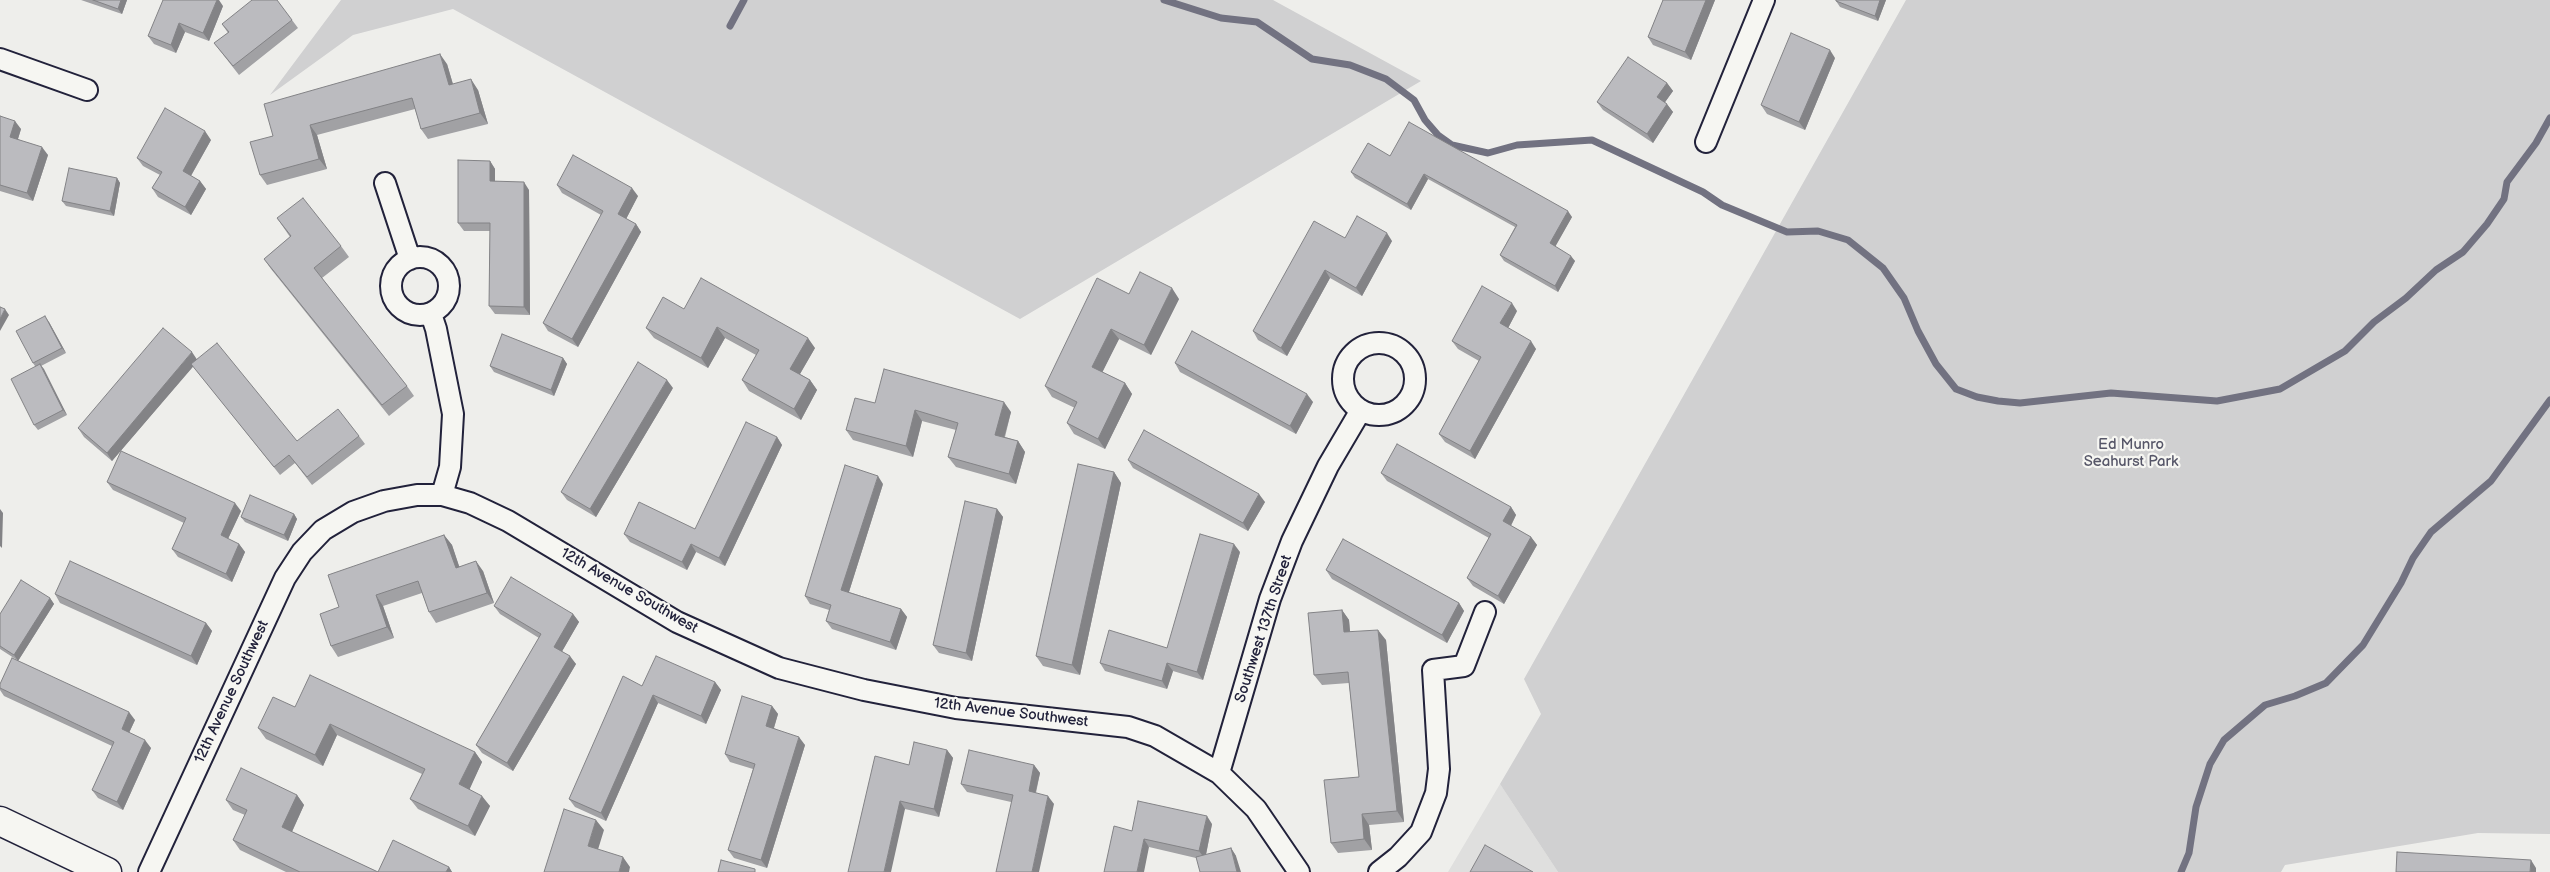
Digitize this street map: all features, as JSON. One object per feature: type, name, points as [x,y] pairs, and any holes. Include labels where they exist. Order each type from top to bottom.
[{"type":"main road","points":[[0,821],[107,872]]},
{"type":"street","points":[[1706,142],[1764,0]]},
{"type":"street","points":[[0,59],[87,90]]},
{"type":"street","points":[[386,183],[410,258]]},
{"type":"street","points":[[410,258],[430,258],[446,271],[449,281],[446,300],[431,314],[420,316],[402,309],[391,291],[395,272],[410,258]]},
{"type":"street","points":[[431,314],[436,329],[453,414],[450,466],[442,495]]},
{"type":"street","name":"Southwest 137th Street","points":[[1219,773],[1270,599],[1292,541],[1328,466],[1361,410]]},
{"type":"street","name":"12th Avenue Southwest","points":[[149,872],[285,578],[302,552],[324,530],[353,512],[384,501],[417,495],[442,495],[470,503],[508,521],[677,622],[779,668],[864,690],[956,708],[1128,727],[1155,736],[1219,773],[1256,808],[1299,872]]},
{"type":"street","points":[[1379,872],[1398,857],[1421,832],[1436,793],[1439,769],[1434,670],[1464,666],[1485,612]]},
{"type":"shaded area","points":[[1500,784],[1558,872],[1448,872]]},
{"type":"green space","points":[[341,0],[1273,0],[1421,81],[1020,319],[453,9],[353,35],[270,95]]},
{"type":"green space","name":"Ed Munro Seahurst Park","points":[[1906,0],[2550,0],[2550,834],[2478,833],[2285,865],[2281,872],[1558,872],[1500,784],[1541,714],[1524,679]]},
{"type":"building","points":[[93,0],[121,0],[118,9]]},
{"type":"building","points":[[163,0],[217,0],[203,33],[179,23],[171,45],[148,36]]},
{"type":"building","points":[[252,0],[277,0],[292,20],[233,66],[214,43],[229,32],[222,24]]},
{"type":"building","points":[[1663,0],[1706,0],[1685,52],[1648,37]]},
{"type":"building","points":[[1836,0],[1880,0],[1875,16]]},
{"type":"building","points":[[1791,33],[1830,50],[1799,122],[1761,105]]},
{"type":"building","points":[[440,54],[449,85],[471,79],[480,113],[421,129],[412,98],[310,125],[319,159],[260,175],[250,142],[273,136],[264,104]]},
{"type":"building","points":[[1628,57],[1667,83],[1657,97],[1667,104],[1647,134],[1597,102]]},
{"type":"building","points":[[165,108],[205,131],[183,171],[200,181],[185,207],[152,188],[162,172],[137,158]]},
{"type":"building","points":[[0,116],[15,121],[10,137],[42,147],[27,193],[0,185]]},
{"type":"building","points":[[1409,122],[1568,211],[1550,243],[1571,256],[1555,286],[1500,255],[1517,225],[1424,174],[1407,204],[1351,172],[1368,143],[1390,156]]},
{"type":"building","points":[[573,155],[632,188],[618,214],[636,224],[572,339],[543,323],[603,211],[557,185]]},
{"type":"building","points":[[458,160],[490,161],[490,181],[524,182],[524,307],[489,306],[490,223],[458,223]]},
{"type":"building","points":[[69,168],[117,178],[110,211],[62,201]]},
{"type":"building","points":[[303,198],[341,246],[314,268],[407,386],[382,405],[264,259],[291,236],[277,218]]},
{"type":"building","points":[[1357,216],[1387,233],[1356,288],[1325,270],[1281,348],[1253,331],[1314,221],[1345,238]]},
{"type":"building","points":[[1140,272],[1172,288],[1144,345],[1111,329],[1092,367],[1125,383],[1098,439],[1067,423],[1077,402],[1045,386],[1097,278],[1129,294]]},
{"type":"building","points":[[701,278],[808,338],[790,369],[810,380],[794,409],[742,380],[759,350],[717,327],[701,358],[646,328],[663,297],[684,309]]},
{"type":"building","points":[[1482,286],[1512,303],[1500,323],[1531,341],[1470,451],[1439,434],[1481,357],[1452,341]]},
{"type":"building","points":[[0,307],[5,309],[0,319]]},
{"type":"building","points":[[45,316],[62,348],[33,363],[16,331]]},
{"type":"building","points":[[163,328],[192,352],[107,453],[78,428]]},
{"type":"building","points":[[1192,331],[1307,394],[1290,426],[1175,363]]},
{"type":"building","points":[[502,334],[563,358],[551,390],[490,366]]},
{"type":"building","points":[[217,343],[297,441],[338,409],[359,436],[307,477],[289,455],[274,467],[191,364]]},
{"type":"building","points":[[638,362],[667,380],[590,509],[561,492]]},
{"type":"building","points":[[40,364],[63,410],[34,425],[11,379]]},
{"type":"building","points":[[884,369],[1004,402],[995,435],[1018,441],[1009,474],[948,457],[958,423],[915,410],[906,446],[846,430],[855,398],[875,403]]},
{"type":"building","points":[[746,422],[777,437],[719,558],[691,544],[682,562],[624,534],[639,502],[695,529]]},
{"type":"building","points":[[1144,430],[1259,494],[1243,523],[1128,460]]},
{"type":"building","points":[[1397,444],[1511,507],[1503,521],[1531,537],[1498,596],[1467,578],[1491,534],[1381,473]]},
{"type":"building","points":[[121,451],[235,503],[221,535],[239,544],[226,574],[172,549],[186,518],[107,482]]},
{"type":"building","points":[[1078,464],[1114,472],[1072,665],[1036,656]]},
{"type":"building","points":[[845,465],[878,476],[841,590],[901,609],[890,642],[826,621],[831,605],[805,596]]},
{"type":"building","points":[[250,495],[294,514],[284,535],[241,517]]},
{"type":"building","points":[[965,501],[997,509],[966,653],[933,645]]},
{"type":"building","points":[[1200,534],[1234,544],[1197,672],[1167,663],[1162,681],[1100,663],[1109,630],[1167,648]]},
{"type":"building","points":[[444,535],[456,568],[476,561],[487,593],[429,612],[418,581],[376,595],[387,627],[331,646],[320,614],[339,607],[328,575]]},
{"type":"building","points":[[1343,539],[1459,603],[1442,635],[1326,570]]},
{"type":"building","points":[[70,561],[206,623],[191,656],[55,594]]},
{"type":"building","points":[[511,577],[573,614],[554,647],[570,656],[507,763],[476,745],[541,634],[494,606]]},
{"type":"building","points":[[21,580],[50,598],[14,655],[0,646],[0,614]]},
{"type":"building","points":[[1342,610],[1344,632],[1378,630],[1397,811],[1362,814],[1364,839],[1331,843],[1324,780],[1359,777],[1348,672],[1314,675],[1308,613]]},
{"type":"building","points":[[656,656],[715,682],[701,716],[653,695],[601,813],[569,799],[623,676],[642,686]]},
{"type":"building","points":[[12,658],[129,712],[122,729],[145,740],[117,802],[92,790],[114,742],[0,688]]},
{"type":"building","points":[[310,675],[475,752],[459,784],[482,796],[468,826],[410,799],[425,769],[330,724],[315,755],[258,728],[273,697],[295,707]]},
{"type":"building","points":[[742,696],[772,706],[766,726],[799,737],[761,860],[728,850],[755,764],[725,754]]},
{"type":"building","points":[[914,742],[947,750],[934,809],[900,801],[884,872],[848,872],[875,756],[909,765]]},
{"type":"building","points":[[969,750],[1034,765],[1029,791],[1048,796],[1032,872],[996,872],[1013,795],[961,784]]},
{"type":"building","points":[[241,768],[297,795],[282,827],[378,872],[300,872],[233,840],[247,810],[226,800]]},
{"type":"building","points":[[1138,801],[1207,816],[1199,851],[1144,839],[1137,872],[1104,872],[1114,826],[1132,831]]},
{"type":"building","points":[[564,809],[596,820],[588,846],[623,857],[619,872],[544,872]]},
{"type":"building","points":[[393,840],[449,867],[446,872],[378,872]]},
{"type":"building","points":[[1485,845],[1533,872],[1470,872]]},
{"type":"building","points":[[1231,848],[1237,872],[1200,872],[1196,857]]},
{"type":"building","points":[[2397,852],[2531,860],[2530,872],[2396,872]]},
{"type":"building","points":[[721,860],[755,869],[755,872],[718,872]]},
{"type":"waterway","points":[[730,26],[744,0]]},
{"type":"waterway","points":[[1164,0],[1221,18],[1257,22],[1312,59],[1350,65],[1386,79],[1414,100],[1425,120],[1438,135],[1452,145],[1488,153],[1517,145],[1592,140],[1703,192],[1722,205],[1787,232],[1818,231],[1848,240],[1883,268],[1904,298],[1918,331],[1936,364],[1956,389],[1977,397],[2020,403],[2111,393],[2217,401],[2280,389],[2345,351],[2374,322],[2406,298],[2436,270],[2463,252],[2487,224],[2504,199],[2507,182],[2536,143],[2550,118]]},
{"type":"waterway","points":[[2181,872],[2189,853],[2196,807],[2210,764],[2224,740],[2265,705],[2295,696],[2326,683],[2363,645],[2401,583],[2413,558],[2431,532],[2491,481],[2550,400]]}]
